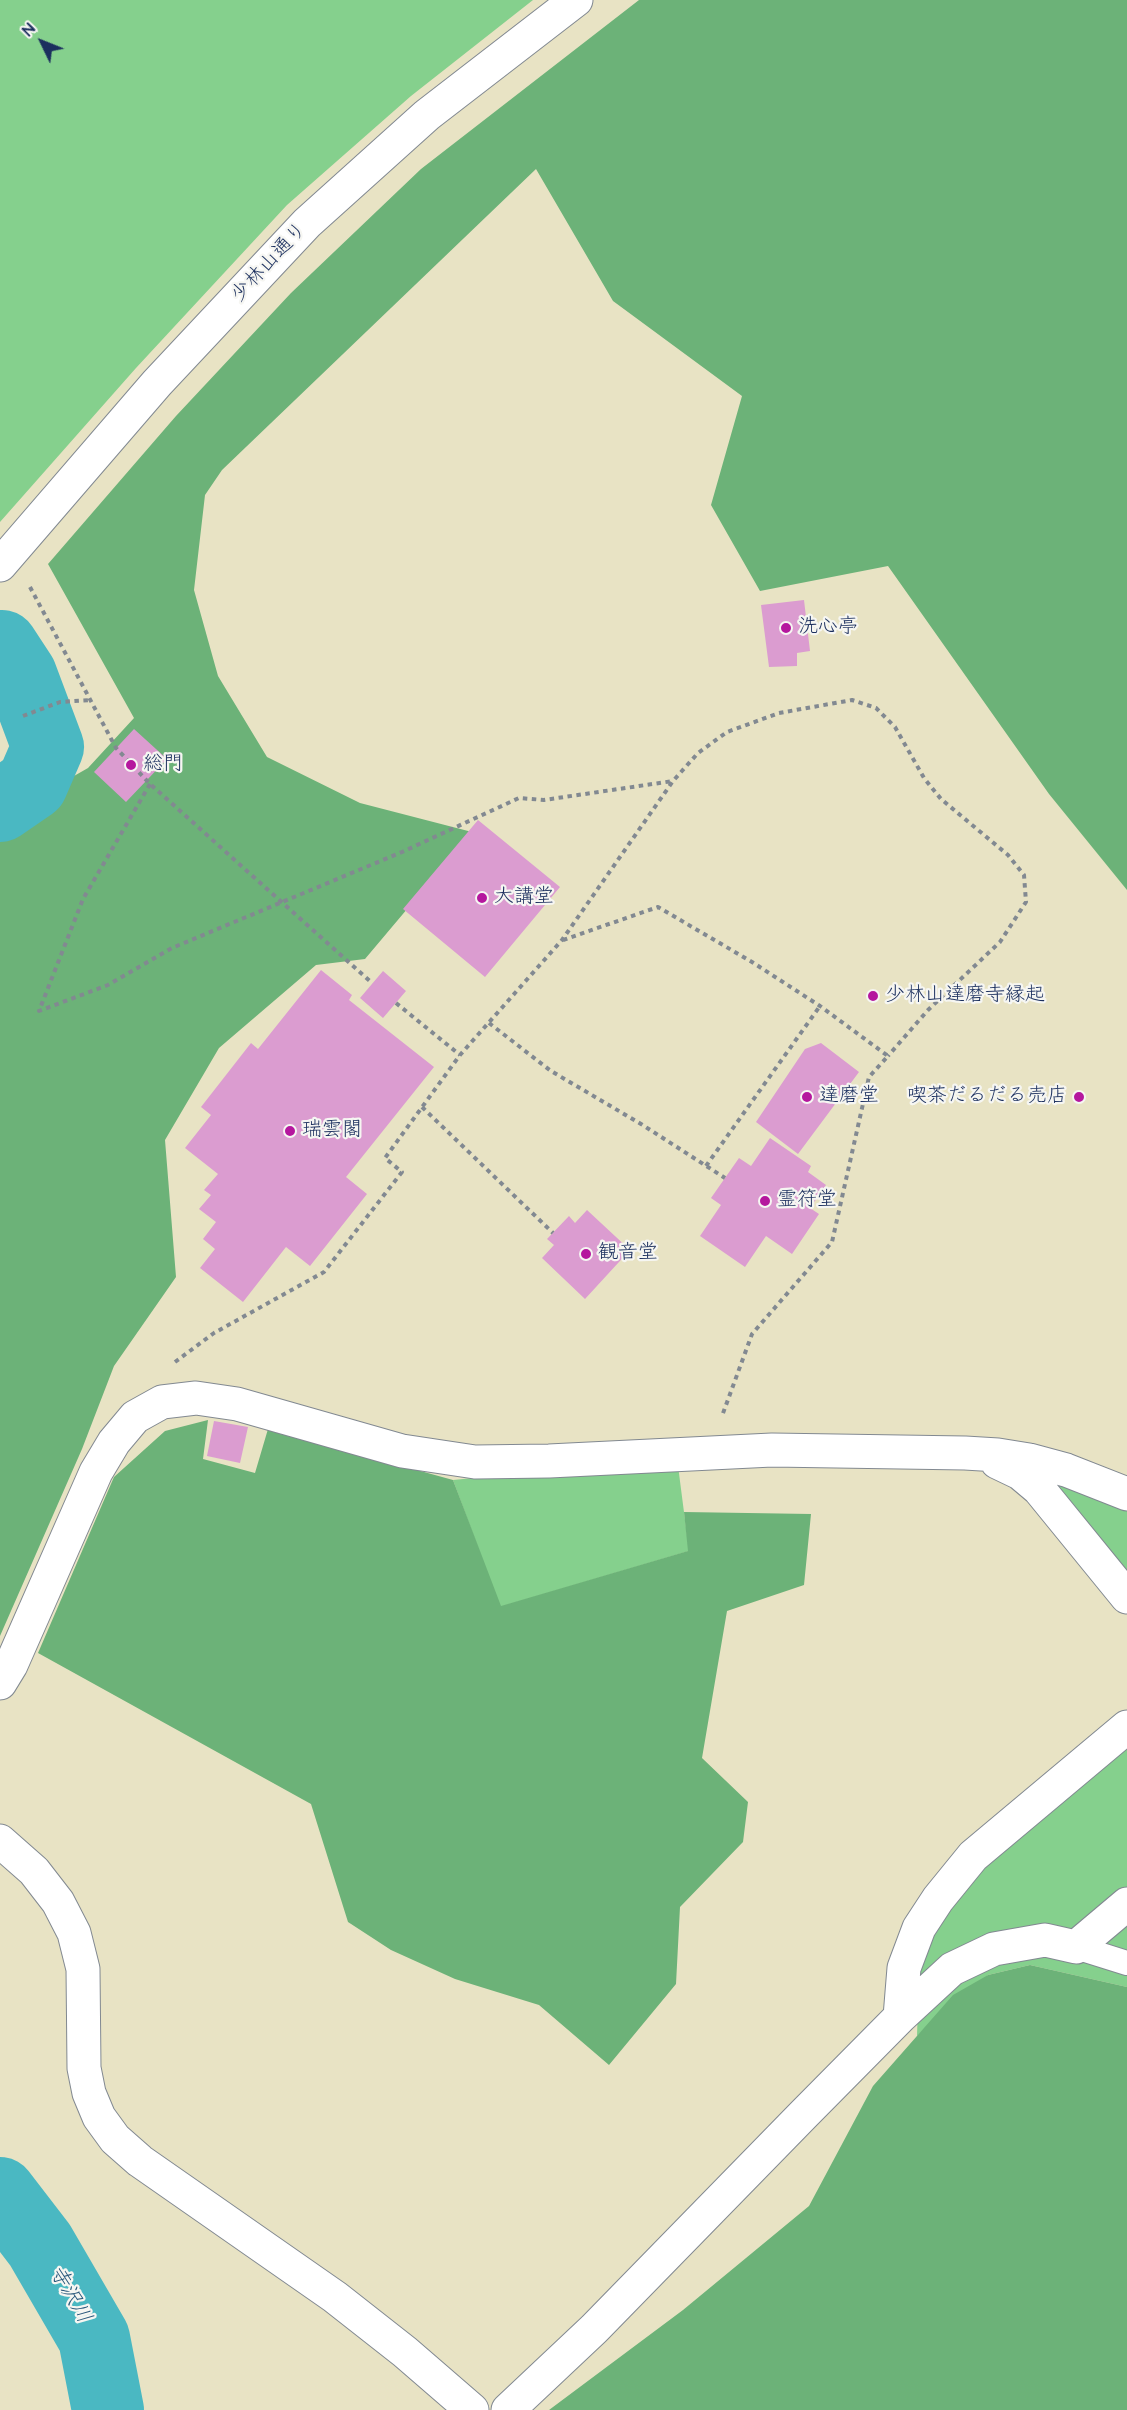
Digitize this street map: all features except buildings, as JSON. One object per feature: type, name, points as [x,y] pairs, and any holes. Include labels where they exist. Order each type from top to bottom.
[{"type":"street","name":"少林山通り","points":[[13,571],[157,383],[307,223],[427,115],[576,0]]},
{"type":"street","points":[[0,1683],[11,1665],[96,1472],[114,1442],[135,1417],[162,1402],[196,1398],[237,1404],[402,1451],[475,1462],[549,1461],[715,1451],[965,1453],[1029,1460],[1066,1470],[1127,1494]]},
{"type":"street","points":[[965,1453],[1000,1463],[1020,1473],[1039,1489],[1127,1597]]},
{"type":"street","points":[[900,2017],[904,1968],[919,1928],[938,1899],[973,1856],[1127,1727]]},
{"type":"street","points":[[0,1840],[34,1871],[58,1902],[74,1933],[83,1969],[84,2068],[87,2085],[99,2117],[116,2139],[140,2160],[335,2297],[405,2352],[472,2410]]},
{"type":"street","points":[[508,2410],[594,2329],[900,2017],[952,1969],[994,1949],[1045,1940],[1076,1947],[1127,1904]]},
{"type":"lane","points":[[1076,1947],[1127,1964]]},
{"type":"path","points":[[13,571],[91,700],[116,748],[150,784],[372,983]]},
{"type":"path","points":[[23,716],[60,702],[91,700]]},
{"type":"path","points":[[166,1368],[214,1333],[324,1272],[402,1172],[385,1158],[460,1055],[562,940],[672,781],[698,753],[727,732],[779,713],[852,700],[876,708],[895,727],[924,778],[941,799],[1008,855],[1024,875],[1026,902],[1000,942],[928,1010],[869,1077],[832,1242],[752,1334],[716,1434],[715,1451]]},
{"type":"path","points":[[150,784],[83,899],[39,1011],[108,985],[172,948],[402,852],[519,798],[544,800],[672,781]]},
{"type":"path","points":[[562,940],[658,907],[820,1005],[888,1056]]},
{"type":"path","points":[[396,1003],[460,1055]]},
{"type":"path","points":[[706,1167],[820,1005]]},
{"type":"path","points":[[489,1023],[551,1071],[641,1124],[725,1178]]},
{"type":"path","points":[[422,1107],[553,1233]]},
{"type":"green space","points":[[0,0],[533,0],[411,96],[287,205],[136,368],[0,522]]},
{"type":"green space","points":[[639,0],[1127,0],[1127,890],[1049,794],[888,566],[760,591],[711,505],[742,396],[613,301],[536,169],[222,470],[205,495],[194,590],[218,676],[267,757],[360,803],[472,832],[365,959],[316,965],[219,1048],[165,1140],[176,1277],[114,1366],[82,1449],[0,1636],[0,830],[11,823],[24,806],[57,775],[74,776],[88,768],[134,718],[48,564],[176,416],[291,293],[421,169]]},
{"type":"green space","points":[[208,1420],[203,1459],[255,1473],[268,1429],[453,1480],[501,1606],[688,1551],[684,1512],[811,1514],[804,1585],[727,1611],[702,1758],[748,1802],[743,1842],[680,1907],[676,1984],[609,2065],[539,2005],[455,1979],[391,1950],[348,1922],[311,1804],[38,1653],[114,1477],[165,1431]]},
{"type":"green space","points":[[677,1458],[689,1551],[500,1607],[453,1480]]},
{"type":"green space","points":[[1048,1479],[1127,1506],[1127,1573]]},
{"type":"green space","points":[[1127,1748],[1127,1987],[1030,1965],[988,1975],[917,2036],[919,1971],[932,1932],[985,1866]]},
{"type":"green space","points":[[1030,1965],[1127,1987],[1127,2410],[549,2410],[683,2310],[809,2206],[873,2086],[953,1995],[988,1975]]},
{"type":"waterway","name":"寺沢川","points":[[0,806],[32,784],[48,747],[21,675],[2,646]]},
{"type":"waterway","name":"寺沢川","points":[[0,2193],[40,2245],[94,2338],[108,2410]]},
{"type":"place","name":"洗心亭","points":[[786,628]]},
{"type":"place","name":"総門","points":[[131,765]]},
{"type":"place","name":"大講堂","points":[[482,898]]},
{"type":"place","name":"少林山達磨寺縁起","points":[[873,996]]},
{"type":"place","name":"達磨堂","points":[[807,1097]]},
{"type":"place","name":"喫茶だるだる売店","points":[[1079,1097]]},
{"type":"place","name":"瑞雲閣","points":[[290,1131]]},
{"type":"place","name":"霊符堂","points":[[765,1201]]},
{"type":"place","name":"観音堂","points":[[586,1254]]}]
